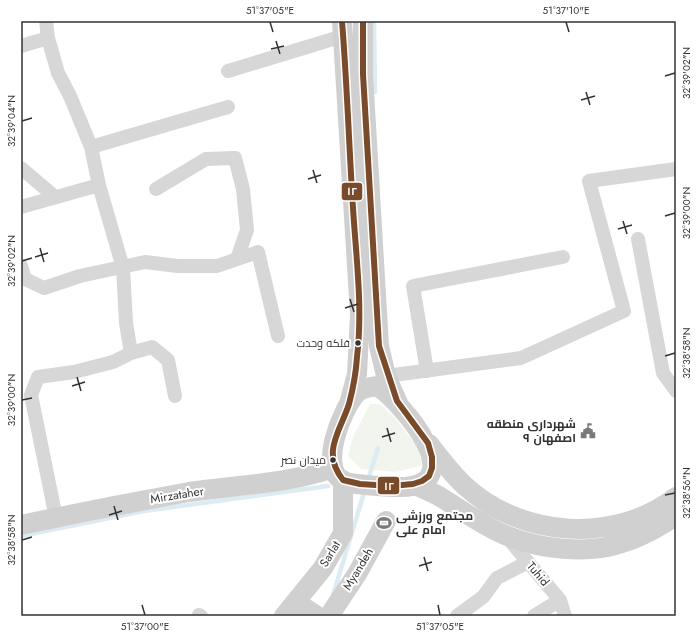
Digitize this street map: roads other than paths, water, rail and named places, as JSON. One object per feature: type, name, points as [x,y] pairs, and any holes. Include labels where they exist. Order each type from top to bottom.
[{"type":"main road","points":[[363,21],[363,74],[379,346],[386,376],[398,403],[427,441],[465,486],[485,501],[509,514],[534,524],[586,530],[614,526],[638,519],[655,511],[676,497]]},
{"type":"main road","points":[[342,29],[360,315],[357,374],[349,404],[333,442],[332,458],[338,474],[401,487],[415,485],[430,476],[433,468],[433,459],[427,441]]},
{"type":"main road","points":[[349,404],[356,394],[366,388],[377,386],[398,403]]},
{"type":"main road","name":"Mirzataher","points":[[21,525],[190,492],[308,476],[338,474]]},
{"type":"main road","name":"Sarlat","points":[[290,609],[323,568],[355,538],[338,474]]},
{"type":"main road","points":[[415,485],[441,497],[478,522],[506,536],[538,544],[589,549],[620,544],[640,537],[676,516]]},
{"type":"main road","name":"Myandeh","points":[[320,615],[357,574],[355,538],[386,521]]},
{"type":"main road","points":[[290,609],[320,615]]},
{"type":"street","points":[[46,21],[48,38],[58,73],[70,96],[92,147],[99,185],[111,232],[123,268],[126,323],[131,353]]},
{"type":"street","points":[[228,71],[342,29]]},
{"type":"street","points":[[21,46],[48,38]]},
{"type":"street","points":[[92,147],[228,107]]},
{"type":"street","points":[[156,189],[206,159],[235,158],[243,189],[247,230],[237,259]]},
{"type":"street","points":[[21,168],[54,196]]},
{"type":"street","points":[[386,376],[522,358],[624,311],[590,181],[676,169]]},
{"type":"street","points":[[21,207],[54,196],[99,185]]},
{"type":"street","points":[[638,239],[664,373],[676,391]]},
{"type":"street","points":[[22,275],[44,288],[80,276],[123,268],[145,262],[178,266],[217,266],[258,252],[278,336]]},
{"type":"street","points":[[427,370],[413,286],[563,257]]},
{"type":"street","points":[[56,518],[31,395],[38,377],[74,372],[113,362],[131,353],[152,347],[168,360],[175,396]]},
{"type":"street","name":"Tuhid","points":[[506,536],[560,600],[565,616]]},
{"type":"street","points":[[457,616],[483,597],[497,578],[528,562]]},
{"type":"street","points":[[534,616],[560,600]]},
{"type":"waterway","points":[[374,21],[375,92]]},
{"type":"waterway","points":[[368,480],[378,448]]},
{"type":"waterway","points":[[21,536],[144,511],[328,486]]},
{"type":"waterway","points":[[333,595],[364,493]]},
{"type":"place","name":"فلکه وحدت","points":[[358,343]]},
{"type":"place","name":"شهرداری منطقه ۹ اصفهان","points":[[588,431]]},
{"type":"place","name":"میدان نصر","points":[[333,460]]},
{"type":"place","name":"مجتمع ورزشی امام علی","points":[[384,523]]}]
